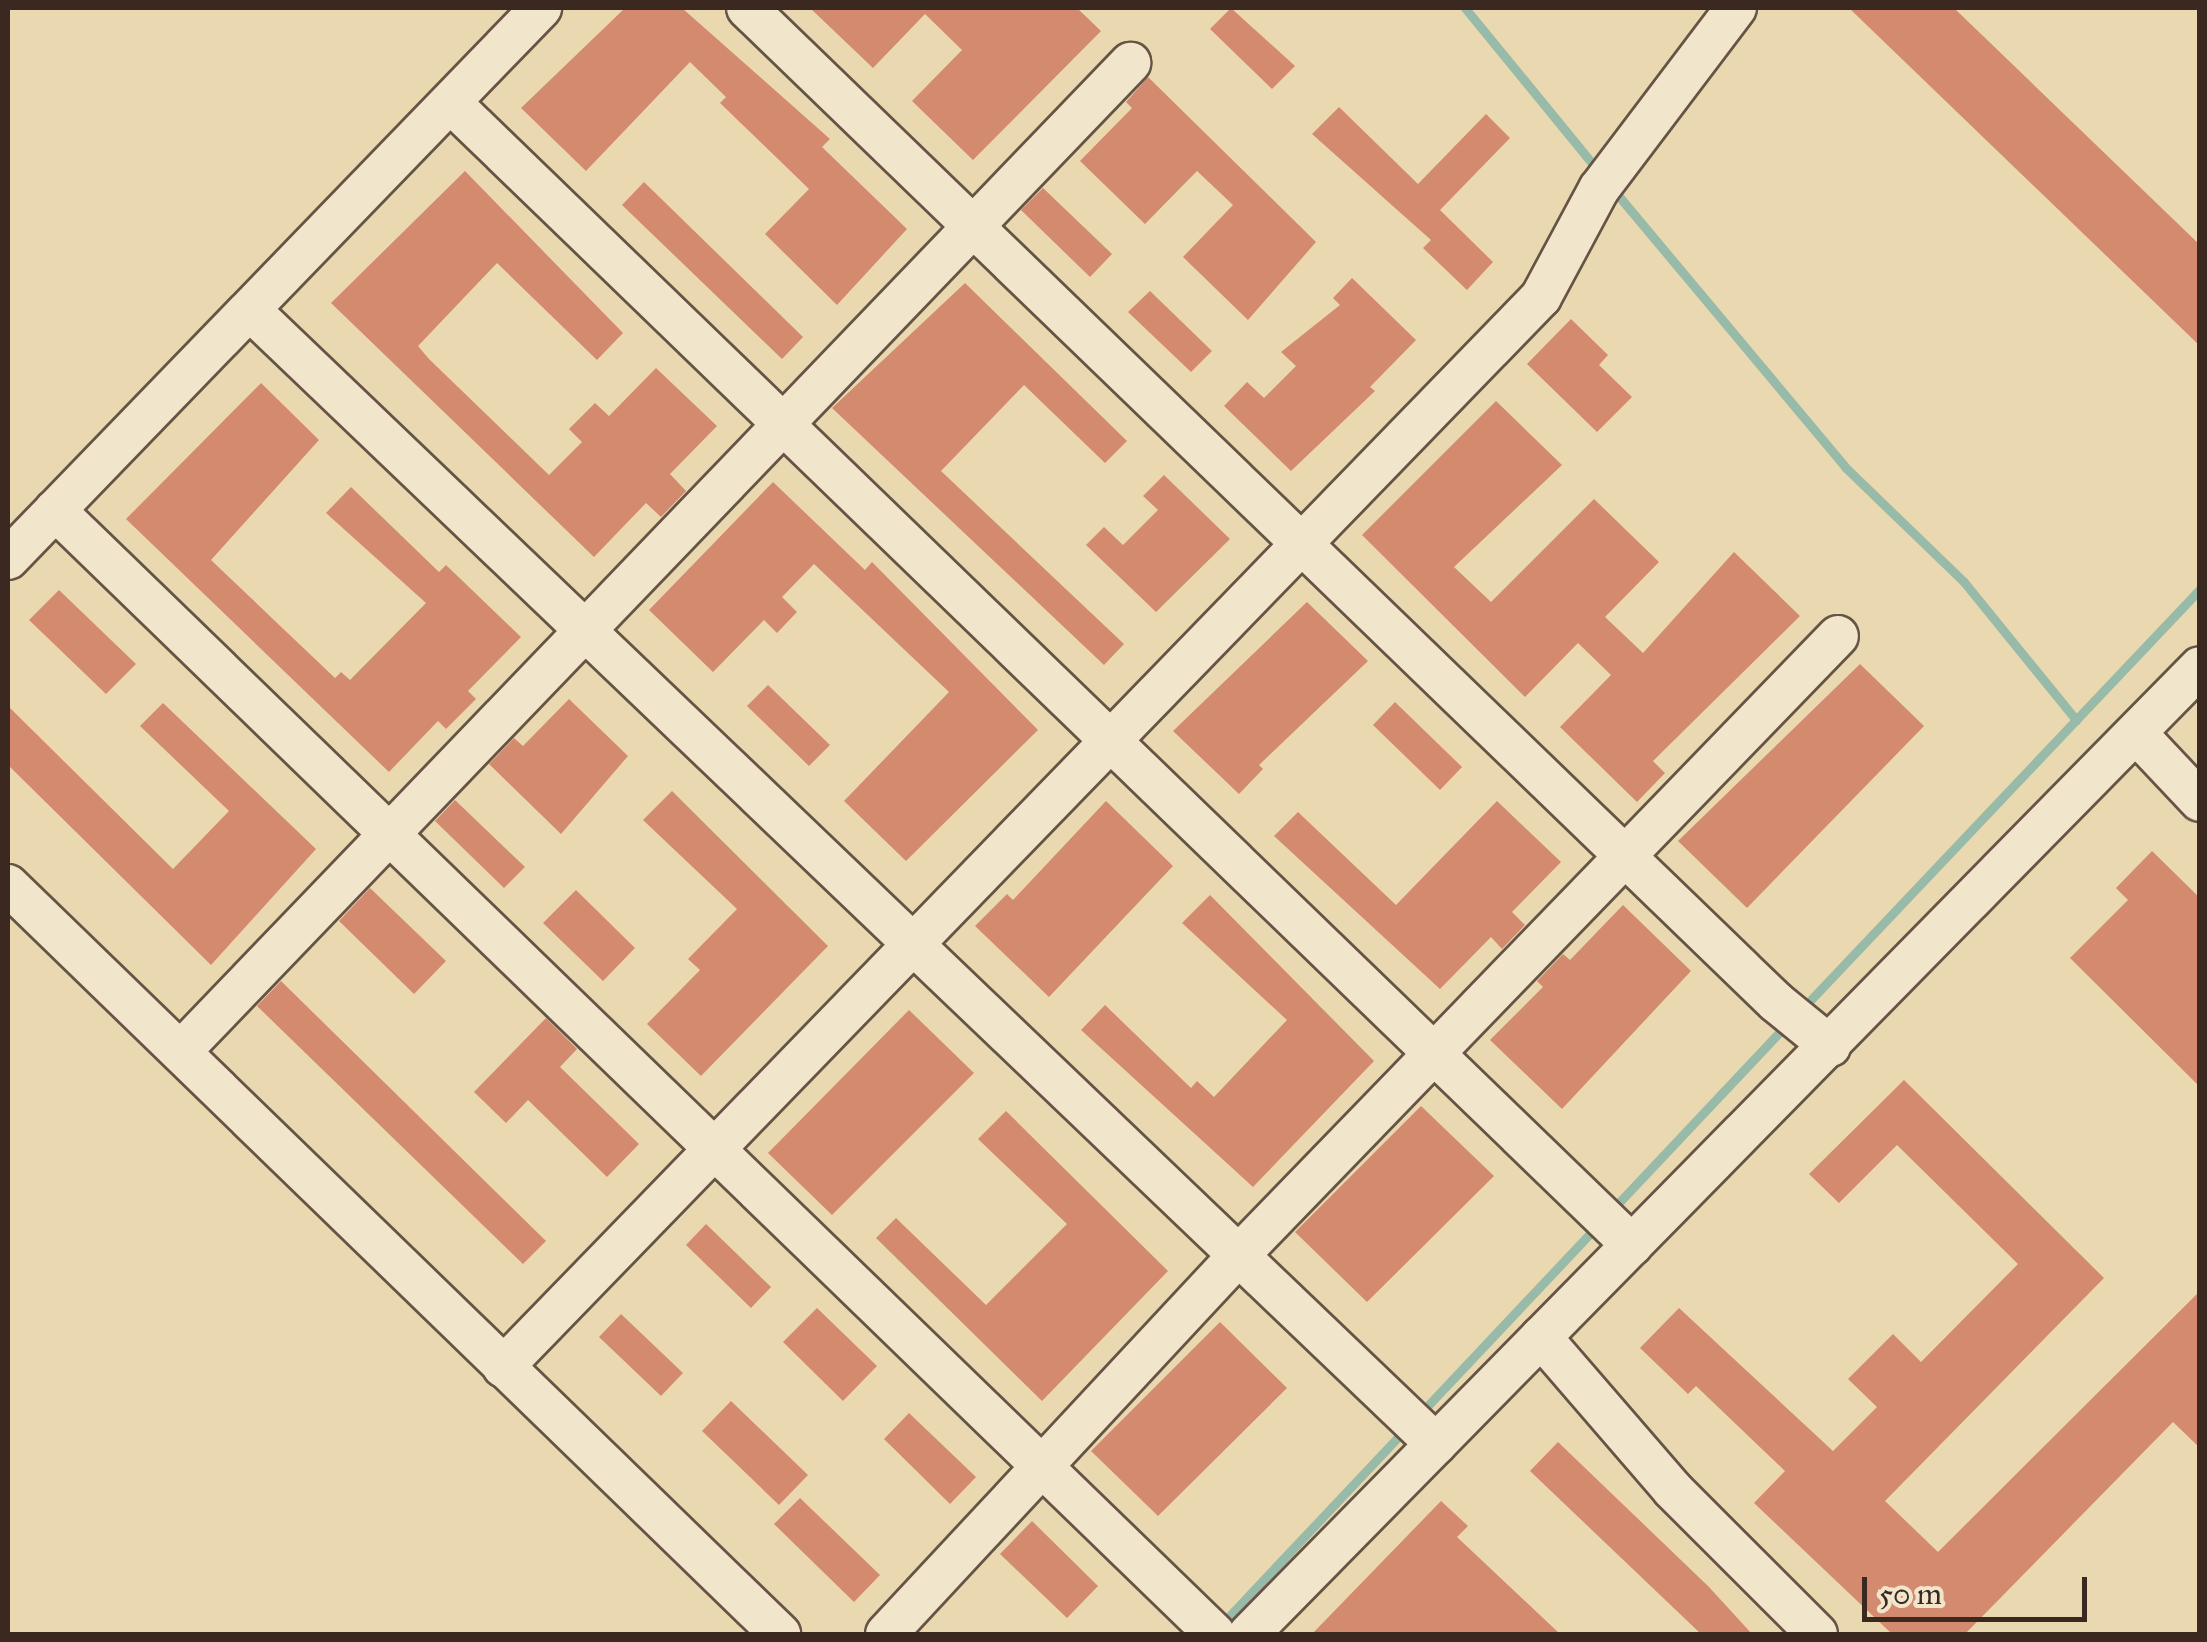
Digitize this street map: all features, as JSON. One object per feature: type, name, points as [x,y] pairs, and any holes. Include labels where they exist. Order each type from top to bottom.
[{"type":"street","points":[[8,559],[541,8]]},
{"type":"street","points":[[748,8],[1801,1022]]},
{"type":"street","points":[[503,1368],[1541,297],[1607,180],[1736,8]]},
{"type":"street","points":[[182,1050],[1130,63]]},
{"type":"street","points":[[451,103],[1609,1224]]},
{"type":"street","points":[[250,310],[1409,1421]]},
{"type":"street","points":[[56,510],[1199,1620]]},
{"type":"street","points":[[886,1634],[1237,1257],[1435,1058],[1838,636]]},
{"type":"street","points":[[1249,1634],[1409,1421],[1540,1338],[1609,1224],[1801,1022],[2136,733],[2200,667]]},
{"type":"street","points":[[2136,733],[2200,801]]},
{"type":"street","points":[[8,885],[780,1634]]},
{"type":"street","points":[[1540,1338],[1672,1490],[1817,1634]]},
{"type":"building","points":[[625,8],[682,8],[830,139],[822,147],[907,229],[837,305],[765,234],[809,189],[720,103],[726,97],[690,62],[586,171],[521,108]]},
{"type":"building","points":[[810,8],[1077,8],[1101,31],[973,160],[912,101],[962,50],[925,14],[873,68]]},
{"type":"building","points":[[1231,8],[1295,66],[1272,89],[1210,29]]},
{"type":"building","points":[[1849,8],[1954,8],[2200,245],[2200,346]]},
{"type":"building","points":[[1148,77],[1316,242],[1248,320],[1183,257],[1233,205],[1197,171],[1145,224],[1080,161],[1132,108],[1126,102]]},
{"type":"building","points":[[1339,107],[1418,184],[1486,114],[1510,138],[1440,210],[1493,262],[1467,290],[1423,248],[1431,240],[1312,134]]},
{"type":"building","points":[[465,171],[623,333],[597,360],[497,263],[418,346],[429,359],[549,475],[582,442],[569,429],[595,403],[609,416],[656,368],[717,426],[670,474],[686,491],[661,517],[646,503],[594,557],[331,303]]},
{"type":"building","points":[[644,182],[803,337],[782,359],[622,205]]},
{"type":"building","points":[[1043,188],[1112,254],[1090,277],[1021,210]]},
{"type":"building","points":[[1352,278],[1416,340],[1370,387],[1375,391],[1291,471],[1224,406],[1247,382],[1264,398],[1296,366],[1281,352],[1340,305],[1333,298]]},
{"type":"building","points":[[965,283],[1127,441],[1105,463],[1024,385],[941,471],[1124,644],[1104,665],[832,408]]},
{"type":"building","points":[[1150,291],[1212,351],[1191,372],[1128,312]]},
{"type":"building","points":[[1571,319],[1608,355],[1599,365],[1632,397],[1597,432],[1527,364]]},
{"type":"building","points":[[261,383],[319,440],[211,560],[335,678],[341,672],[350,680],[426,603],[326,513],[351,487],[439,572],[446,565],[521,637],[468,691],[476,699],[446,729],[438,721],[389,772],[126,519]]},
{"type":"building","points":[[1496,401],[1562,465],[1454,567],[1491,602],[1594,499],[1659,562],[1605,617],[1643,653],[1734,552],[1800,616],[1653,761],[1665,773],[1637,802],[1560,727],[1611,675],[1578,643],[1525,697],[1362,535]]},
{"type":"building","points":[[1164,475],[1230,539],[1156,612],[1086,545],[1104,527],[1123,545],[1158,510],[1143,496]]},
{"type":"building","points":[[773,482],[865,570],[872,562],[1038,730],[906,861],[844,801],[949,692],[814,564],[782,597],[797,612],[777,633],[764,620],[713,672],[649,610]]},
{"type":"building","points":[[59,590],[136,664],[106,694],[29,620]]},
{"type":"building","points":[[1307,602],[1368,661],[1259,765],[1263,769],[1239,794],[1173,731]]},
{"type":"building","points":[[1860,664],[1924,726],[1747,908],[1678,841]]},
{"type":"building","points":[[768,685],[830,745],[809,766],[747,706]]},
{"type":"building","points":[[569,699],[628,756],[561,834],[489,764],[514,738],[523,746]]},
{"type":"building","points":[[1395,702],[1462,767],[1440,790],[1373,725]]},
{"type":"building","points":[[163,703],[316,849],[211,965],[8,765],[8,706],[173,869],[229,811],[140,726]]},
{"type":"building","points":[[672,791],[828,946],[701,1076],[647,1024],[700,970],[688,959],[737,909],[643,820]]},
{"type":"building","points":[[455,800],[525,867],[504,888],[435,821]]},
{"type":"building","points":[[1106,801],[1173,866],[1049,997],[975,926],[1007,894],[1013,900]]},
{"type":"building","points":[[1497,801],[1561,862],[1512,912],[1525,925],[1502,949],[1491,937],[1440,989],[1274,836],[1298,812],[1396,905]]},
{"type":"building","points":[[2152,851],[2200,898],[2200,1087],[2070,958],[2128,900],[2116,888]]},
{"type":"building","points":[[370,888],[446,961],[414,994],[339,921]]},
{"type":"building","points":[[576,890],[635,948],[603,981],[543,923]]},
{"type":"building","points":[[1210,895],[1374,1061],[1253,1187],[1081,1030],[1105,1005],[1191,1088],[1197,1081],[1214,1097],[1287,1020],[1182,923]]},
{"type":"building","points":[[1623,905],[1691,971],[1562,1109],[1490,1040],[1543,987],[1537,981],[1563,954],[1570,960]]},
{"type":"building","points":[[281,981],[546,1241],[523,1264],[257,1006]]},
{"type":"building","points":[[909,1010],[974,1073],[832,1215],[768,1153]]},
{"type":"building","points":[[546,1018],[577,1049],[560,1067],[639,1144],[607,1177],[528,1100],[506,1123],[474,1092]]},
{"type":"building","points":[[1904,1080],[2104,1278],[1885,1501],[1938,1552],[2200,1291],[2200,1448],[2173,1422],[1965,1634],[1892,1634],[1754,1503],[1785,1471],[1696,1386],[1688,1394],[1640,1348],[1679,1308],[1833,1451],[1877,1407],[1848,1379],[1893,1334],[1921,1362],[2018,1264],[1897,1145],[1839,1203],[1809,1174]]},
{"type":"building","points":[[1421,1106],[1494,1176],[1367,1302],[1295,1232]]},
{"type":"building","points":[[1006,1111],[1168,1271],[1042,1401],[876,1238],[896,1218],[986,1305],[1067,1224],[978,1139]]},
{"type":"building","points":[[706,1224],[771,1287],[751,1308],[686,1245]]},
{"type":"building","points":[[817,1308],[877,1366],[843,1401],[783,1342]]},
{"type":"building","points":[[621,1314],[683,1373],[661,1396],[599,1337]]},
{"type":"building","points":[[1220,1322],[1287,1388],[1158,1516],[1091,1451]]},
{"type":"building","points":[[731,1401],[808,1475],[779,1505],[702,1431]]},
{"type":"building","points":[[909,1413],[976,1477],[950,1504],[884,1439]]},
{"type":"building","points":[[1558,1442],[1709,1587],[1752,1634],[1701,1634],[1530,1471]]},
{"type":"building","points":[[800,1498],[880,1575],[854,1602],[774,1524]]},
{"type":"building","points":[[1441,1501],[1468,1526],[1457,1537],[1560,1634],[1312,1634]]},
{"type":"building","points":[[1032,1521],[1098,1586],[1067,1618],[1000,1554]]},
{"type":"waterway","points":[[1465,8],[1599,172]]},
{"type":"waterway","points":[[1612,188],[1845,467],[1964,582],[2076,720]]},
{"type":"waterway","points":[[1803,1008],[2200,589]]},
{"type":"waterway","points":[[1610,1212],[1788,1023]]},
{"type":"waterway","points":[[1418,1416],[1596,1227]]},
{"type":"waterway","points":[[1219,1627],[1404,1431]]}]
